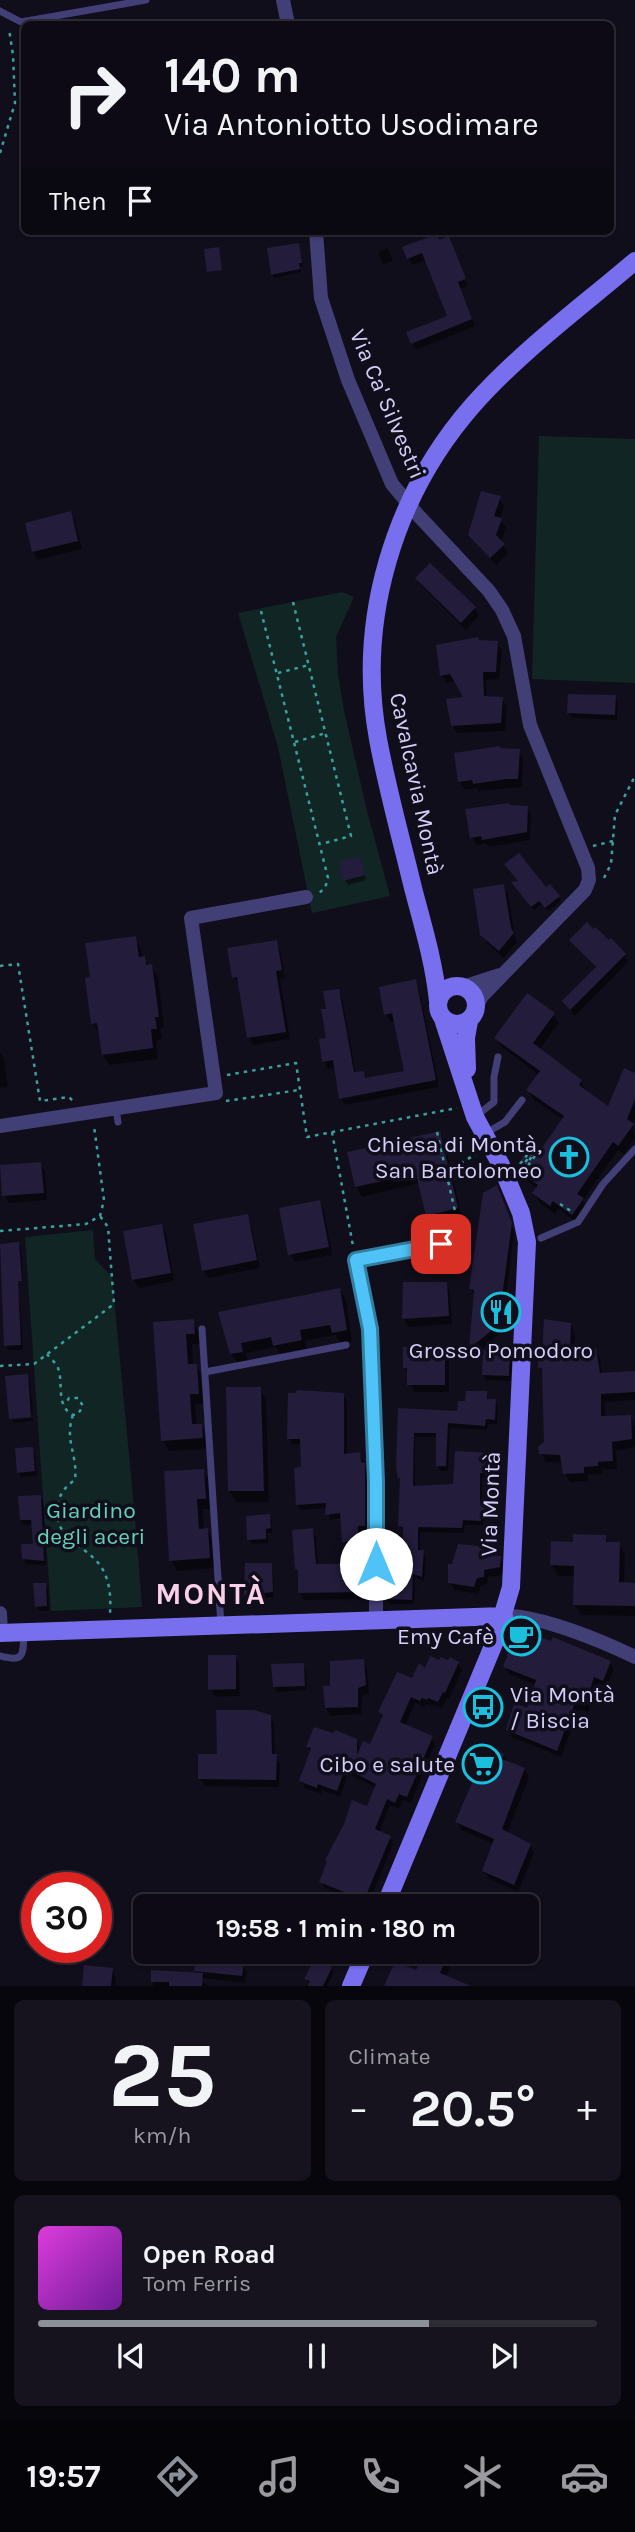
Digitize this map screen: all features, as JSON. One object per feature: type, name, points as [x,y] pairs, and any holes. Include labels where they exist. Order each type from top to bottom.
[{"type":"main road","name":"Cavalcavia Montà","points":[[438,1001],[430,951],[378,738],[372,690],[373,641],[381,585],[394,536],[414,490],[439,449],[473,405],[510,367],[635,261]]},
{"type":"main road","name":"Cavalcavia Montà","points":[[430,951],[460,986]]},
{"type":"main road","points":[[460,986],[473,995],[472,1014],[453,1024],[443,1019],[437,1007],[438,1001],[444,990],[460,986]]},
{"type":"main road","name":"Via Montà","points":[[468,1106],[466,1038],[472,1014]]},
{"type":"main road","name":"Via Montà","points":[[390,1894],[504,1616],[511,1587],[527,1252],[521,1213],[501,1165],[483,1142],[468,1106],[443,1019]]},
{"type":"main road","points":[[1,1633],[504,1616]]},
{"type":"main road","points":[[351,1986],[360,1964]]},
{"type":"street","points":[[283,0],[287,21]]},
{"type":"street","name":"Via Ca' Silvestri","points":[[316,235],[321,298],[348,380],[392,484],[416,514],[489,591],[502,610],[514,636],[530,725],[595,882]]},
{"type":"street","points":[[472,1014],[482,996],[595,882]]},
{"type":"street","points":[[0,1126],[117,1115],[215,1093],[191,918],[306,897]]},
{"type":"street","points":[[460,986],[505,973]]},
{"type":"street","points":[[376,1620],[376,1482],[370,1329],[356,1260],[441,1244]]},
{"type":"street","points":[[0,1613],[1,1633]]},
{"type":"street","points":[[504,1616],[514,1616],[568,1630],[635,1657]]},
{"type":"lane","points":[[28,21],[146,0]]},
{"type":"lane","points":[[3,13],[21,22]]},
{"type":"lane","points":[[468,1106],[495,1102],[494,1077],[498,1057]]},
{"type":"lane","points":[[483,1142],[505,1122],[522,1100]]},
{"type":"lane","points":[[541,1238],[578,1222],[603,1184],[635,1149]]},
{"type":"lane","points":[[202,1329],[221,1625]]},
{"type":"lane","points":[[205,1373],[346,1345]]},
{"type":"lane","points":[[0,1656],[20,1658],[23,1654],[24,1632]]},
{"type":"path","points":[[0,153],[15,103],[13,55],[3,13]]},
{"type":"path","points":[[293,602],[351,836],[320,844]]},
{"type":"path","points":[[261,611],[328,878],[325,888],[306,897]]},
{"type":"path","points":[[278,673],[309,665]]},
{"type":"path","points":[[295,742],[326,733]]},
{"type":"path","points":[[595,882],[611,864],[615,815],[635,776]]},
{"type":"path","points":[[582,853],[594,845],[613,841]]},
{"type":"path","points":[[0,966],[18,964],[40,1101],[69,1097],[75,1103]]},
{"type":"path","points":[[213,1077],[296,1063],[307,1137],[468,1106]]},
{"type":"path","points":[[225,1101],[299,1090]]},
{"type":"path","points":[[0,1231],[86,1224],[100,1216],[104,1200],[93,1121]]},
{"type":"path","points":[[332,1132],[356,1260]]},
{"type":"path","points":[[437,1132],[457,1220],[437,1225],[441,1244]]},
{"type":"path","points":[[446,1172],[483,1142]]},
{"type":"path","points":[[527,1167],[540,1149],[538,1147],[525,1166],[523,1165],[537,1147],[535,1145],[520,1166],[532,1177]]},
{"type":"path","points":[[560,1204],[573,1213]]},
{"type":"path","points":[[0,1366],[34,1364],[114,1304],[108,1227],[100,1216]]},
{"type":"path","points":[[47,1354],[58,1368],[60,1395],[66,1410],[74,1415]]},
{"type":"path","points":[[65,1405],[69,1398],[78,1398],[83,1406],[74,1415],[69,1428],[69,1442],[76,1457],[75,1480],[64,1488],[57,1504],[57,1523],[65,1534],[88,1552],[102,1568],[110,1585],[110,1629]]},
{"type":"green space","points":[[539,436],[635,439],[635,683],[532,679]]},
{"type":"green space","points":[[342,592],[354,597],[336,637],[338,674],[367,811],[390,896],[312,913],[278,747],[238,613]]},
{"type":"green space","name":"Giardino degli aceri","points":[[93,1230],[95,1259],[112,1277],[142,1607],[51,1611],[25,1237]]},
{"type":"building","points":[[434,235],[437,235],[439,240],[449,236],[466,279],[458,282],[472,319],[411,344],[406,332],[447,316],[422,253],[407,259],[402,247]]},
{"type":"building","points":[[299,243],[302,263],[299,263],[300,269],[271,275],[267,248]]},
{"type":"building","points":[[219,247],[222,270],[207,272],[204,249]]},
{"type":"building","points":[[481,491],[501,496],[494,516],[502,518],[496,535],[505,544],[490,558],[468,535]]},
{"type":"building","points":[[71,511],[78,541],[32,552],[25,523]]},
{"type":"building","points":[[430,563],[476,607],[461,623],[415,578]]},
{"type":"building","points":[[478,637],[479,640],[498,641],[496,672],[483,672],[484,696],[503,697],[501,723],[451,726],[446,699],[463,697],[450,674],[440,676],[436,645]]},
{"type":"building","points":[[568,694],[616,695],[615,715],[567,713]]},
{"type":"building","points":[[500,746],[520,749],[518,779],[473,784],[472,780],[458,782],[454,753]]},
{"type":"building","points":[[509,803],[528,806],[527,832],[482,840],[481,836],[470,838],[465,809]]},
{"type":"building","points":[[519,853],[546,887],[550,884],[560,896],[545,908],[539,901],[531,907],[511,882],[518,881],[504,864]]},
{"type":"building","points":[[360,856],[365,875],[343,881],[338,862]]},
{"type":"building","points":[[504,884],[514,933],[499,951],[480,935],[473,889]]},
{"type":"building","points":[[587,922],[609,940],[611,938],[626,954],[570,1010],[562,1001],[596,967],[569,940]]},
{"type":"building","points":[[136,936],[139,957],[145,956],[146,965],[152,964],[159,1017],[155,1017],[157,1029],[151,1029],[153,1048],[102,1055],[97,1023],[91,1024],[85,978],[90,977],[85,943]]},
{"type":"building","points":[[277,940],[282,970],[276,971],[286,1032],[247,1038],[237,977],[232,978],[227,948]]},
{"type":"building","points":[[416,979],[436,1080],[339,1099],[333,1060],[322,1062],[319,1039],[326,1038],[321,1009],[326,1009],[323,991],[339,989],[354,1072],[364,1071],[365,1078],[404,1071],[392,1013],[384,1015],[379,987]]},
{"type":"building","points":[[527,993],[555,1013],[533,1043],[582,1080],[579,1085],[608,1106],[624,1068],[635,1073],[635,1099],[627,1119],[634,1124],[618,1146],[613,1142],[577,1194],[584,1198],[572,1215],[553,1201],[550,1206],[532,1193],[538,1185],[518,1170],[521,1165],[519,1163],[534,1142],[542,1148],[564,1116],[526,1090],[540,1071],[494,1038]]},
{"type":"building","points":[[440,1131],[458,1208],[426,1216],[416,1174],[355,1187],[347,1152]]},
{"type":"building","points":[[41,1162],[44,1193],[2,1196],[0,1165]]},
{"type":"building","points":[[497,1185],[512,1223],[501,1305],[506,1305],[505,1327],[497,1326],[469,1349],[474,1290],[469,1289],[483,1193]]},
{"type":"building","points":[[320,1200],[329,1247],[288,1255],[279,1208]]},
{"type":"building","points":[[248,1214],[257,1260],[202,1271],[193,1224]]},
{"type":"building","points":[[162,1224],[171,1273],[132,1280],[123,1231]]},
{"type":"building","points":[[19,1242],[22,1281],[18,1281],[21,1345],[4,1346],[0,1244]]},
{"type":"building","points":[[403,1282],[447,1282],[449,1316],[402,1319]]},
{"type":"building","points":[[340,1288],[347,1330],[332,1333],[330,1325],[300,1330],[302,1340],[273,1346],[271,1337],[241,1343],[243,1352],[230,1354],[218,1312]]},
{"type":"building","points":[[194,1319],[195,1334],[186,1334],[188,1364],[197,1364],[199,1394],[190,1394],[192,1424],[202,1424],[203,1438],[161,1441],[153,1322]]},
{"type":"building","points":[[544,1319],[571,1323],[570,1350],[596,1348],[600,1373],[635,1371],[635,1392],[601,1394],[601,1416],[631,1415],[632,1439],[612,1442],[613,1461],[584,1467],[584,1473],[563,1474],[560,1455],[539,1454],[538,1447],[544,1442],[542,1368],[538,1368],[538,1355],[542,1355]]},
{"type":"building","points":[[403,1347],[445,1347],[445,1385],[407,1385],[407,1368],[403,1368]]},
{"type":"building","points":[[483,1350],[510,1351],[509,1376],[482,1375]]},
{"type":"building","points":[[28,1374],[31,1417],[9,1419],[5,1376]]},
{"type":"building","points":[[226,1387],[261,1387],[264,1491],[228,1491]]},
{"type":"building","points":[[297,1390],[344,1393],[344,1454],[360,1452],[361,1462],[365,1463],[365,1526],[358,1526],[358,1542],[342,1542],[340,1513],[325,1515],[326,1503],[296,1505],[294,1468],[301,1467],[300,1439],[287,1439],[288,1393],[296,1393]]},
{"type":"building","points":[[466,1391],[487,1391],[487,1399],[496,1399],[495,1420],[486,1419],[485,1426],[448,1423],[446,1466],[436,1466],[436,1433],[414,1433],[413,1486],[453,1484],[455,1451],[493,1453],[492,1474],[480,1473],[480,1501],[493,1501],[493,1516],[481,1515],[481,1521],[463,1520],[462,1528],[418,1527],[418,1550],[424,1550],[422,1577],[413,1574],[412,1600],[386,1599],[386,1577],[391,1577],[392,1549],[403,1550],[403,1527],[398,1526],[398,1408],[457,1411],[458,1401],[465,1401]]},
{"type":"building","points":[[33,1447],[35,1471],[17,1473],[15,1448]]},
{"type":"building","points":[[204,1469],[206,1499],[197,1499],[199,1529],[208,1528],[210,1558],[169,1561],[164,1471]]},
{"type":"building","points":[[41,1495],[44,1561],[22,1559],[21,1544],[33,1544],[31,1520],[20,1520],[18,1496]]},
{"type":"building","points":[[270,1514],[271,1528],[266,1529],[266,1539],[247,1540],[246,1516]]},
{"type":"building","points":[[313,1528],[316,1564],[347,1564],[346,1576],[366,1576],[366,1592],[298,1593],[298,1570],[295,1569],[292,1530]]},
{"type":"building","points":[[573,1534],[606,1535],[606,1542],[620,1542],[619,1582],[635,1583],[635,1606],[573,1605],[574,1566],[550,1565],[551,1541],[573,1542]]},
{"type":"building","points":[[458,1544],[487,1547],[486,1555],[501,1556],[500,1567],[484,1570],[484,1577],[477,1578],[474,1587],[448,1583],[448,1564],[452,1564]]},
{"type":"building","points":[[245,1563],[272,1563],[273,1592],[244,1595]]},
{"type":"building","points":[[33,1583],[46,1583],[47,1606],[35,1607]]},
{"type":"building","points":[[524,1631],[551,1641],[553,1637],[611,1661],[603,1681],[594,1677],[585,1706],[575,1703],[557,1751],[506,1730],[514,1703],[527,1708],[536,1680],[503,1667],[516,1632]]},
{"type":"building","points":[[208,1655],[236,1655],[236,1689],[208,1690]]},
{"type":"building","points":[[430,1656],[439,1660],[440,1657],[448,1660],[450,1657],[459,1662],[438,1702],[428,1698],[422,1698],[420,1701],[411,1697],[400,1722],[433,1736],[407,1797],[399,1794],[395,1803],[387,1799],[375,1829],[391,1836],[367,1894],[349,1894],[319,1882],[327,1862],[325,1860],[344,1824],[352,1800],[367,1806],[376,1784],[345,1768],[337,1791],[318,1784],[317,1788],[299,1781],[311,1748],[306,1747],[314,1727],[333,1733],[335,1730],[357,1739],[357,1755],[363,1741],[370,1744],[383,1715],[378,1712],[397,1672],[412,1678],[419,1663],[425,1668]]},
{"type":"building","points":[[364,1659],[366,1685],[358,1688],[358,1707],[325,1708],[323,1686],[330,1686],[330,1661]]},
{"type":"building","points":[[304,1663],[305,1686],[273,1687],[271,1664]]},
{"type":"building","points":[[216,1710],[254,1710],[271,1715],[272,1754],[277,1754],[276,1780],[198,1779],[198,1754],[217,1754]]},
{"type":"building","points":[[479,1743],[504,1754],[502,1759],[525,1768],[502,1829],[531,1844],[514,1885],[482,1871],[494,1839],[455,1822],[475,1776],[467,1772]]},
{"type":"building","points":[[196,1964],[244,1964],[242,1976],[194,1971]]},
{"type":"building","points":[[312,1964],[329,1964],[332,1967],[323,1986],[308,1986],[310,1981],[304,1979]]},
{"type":"building","points":[[394,1964],[416,1970],[419,1964],[444,1964],[440,1973],[471,1986],[384,1986]]},
{"type":"building","points":[[84,1965],[113,1968],[111,1986],[82,1986]]},
{"type":"building","points":[[151,1970],[203,1973],[202,1986],[169,1986],[169,1982],[151,1982]]},
{"type":"place","name":"Chiesa di Montà, San Bartolomeo","points":[[569,1157]]},
{"type":"place","name":"Grosso Pomodoro","points":[[501,1312]]},
{"type":"place","name":"Emy Cafè","points":[[521,1636]]},
{"type":"place","name":"Via Montà / Biscia","points":[[483,1707]]},
{"type":"place","name":"Cibo e salute","points":[[482,1764]]},
{"type":"district","name":"MONTÀ","points":[[211,1594]]},
{"type":"route","points":[[376,1564],[370,1329],[356,1260],[441,1244]]}]
